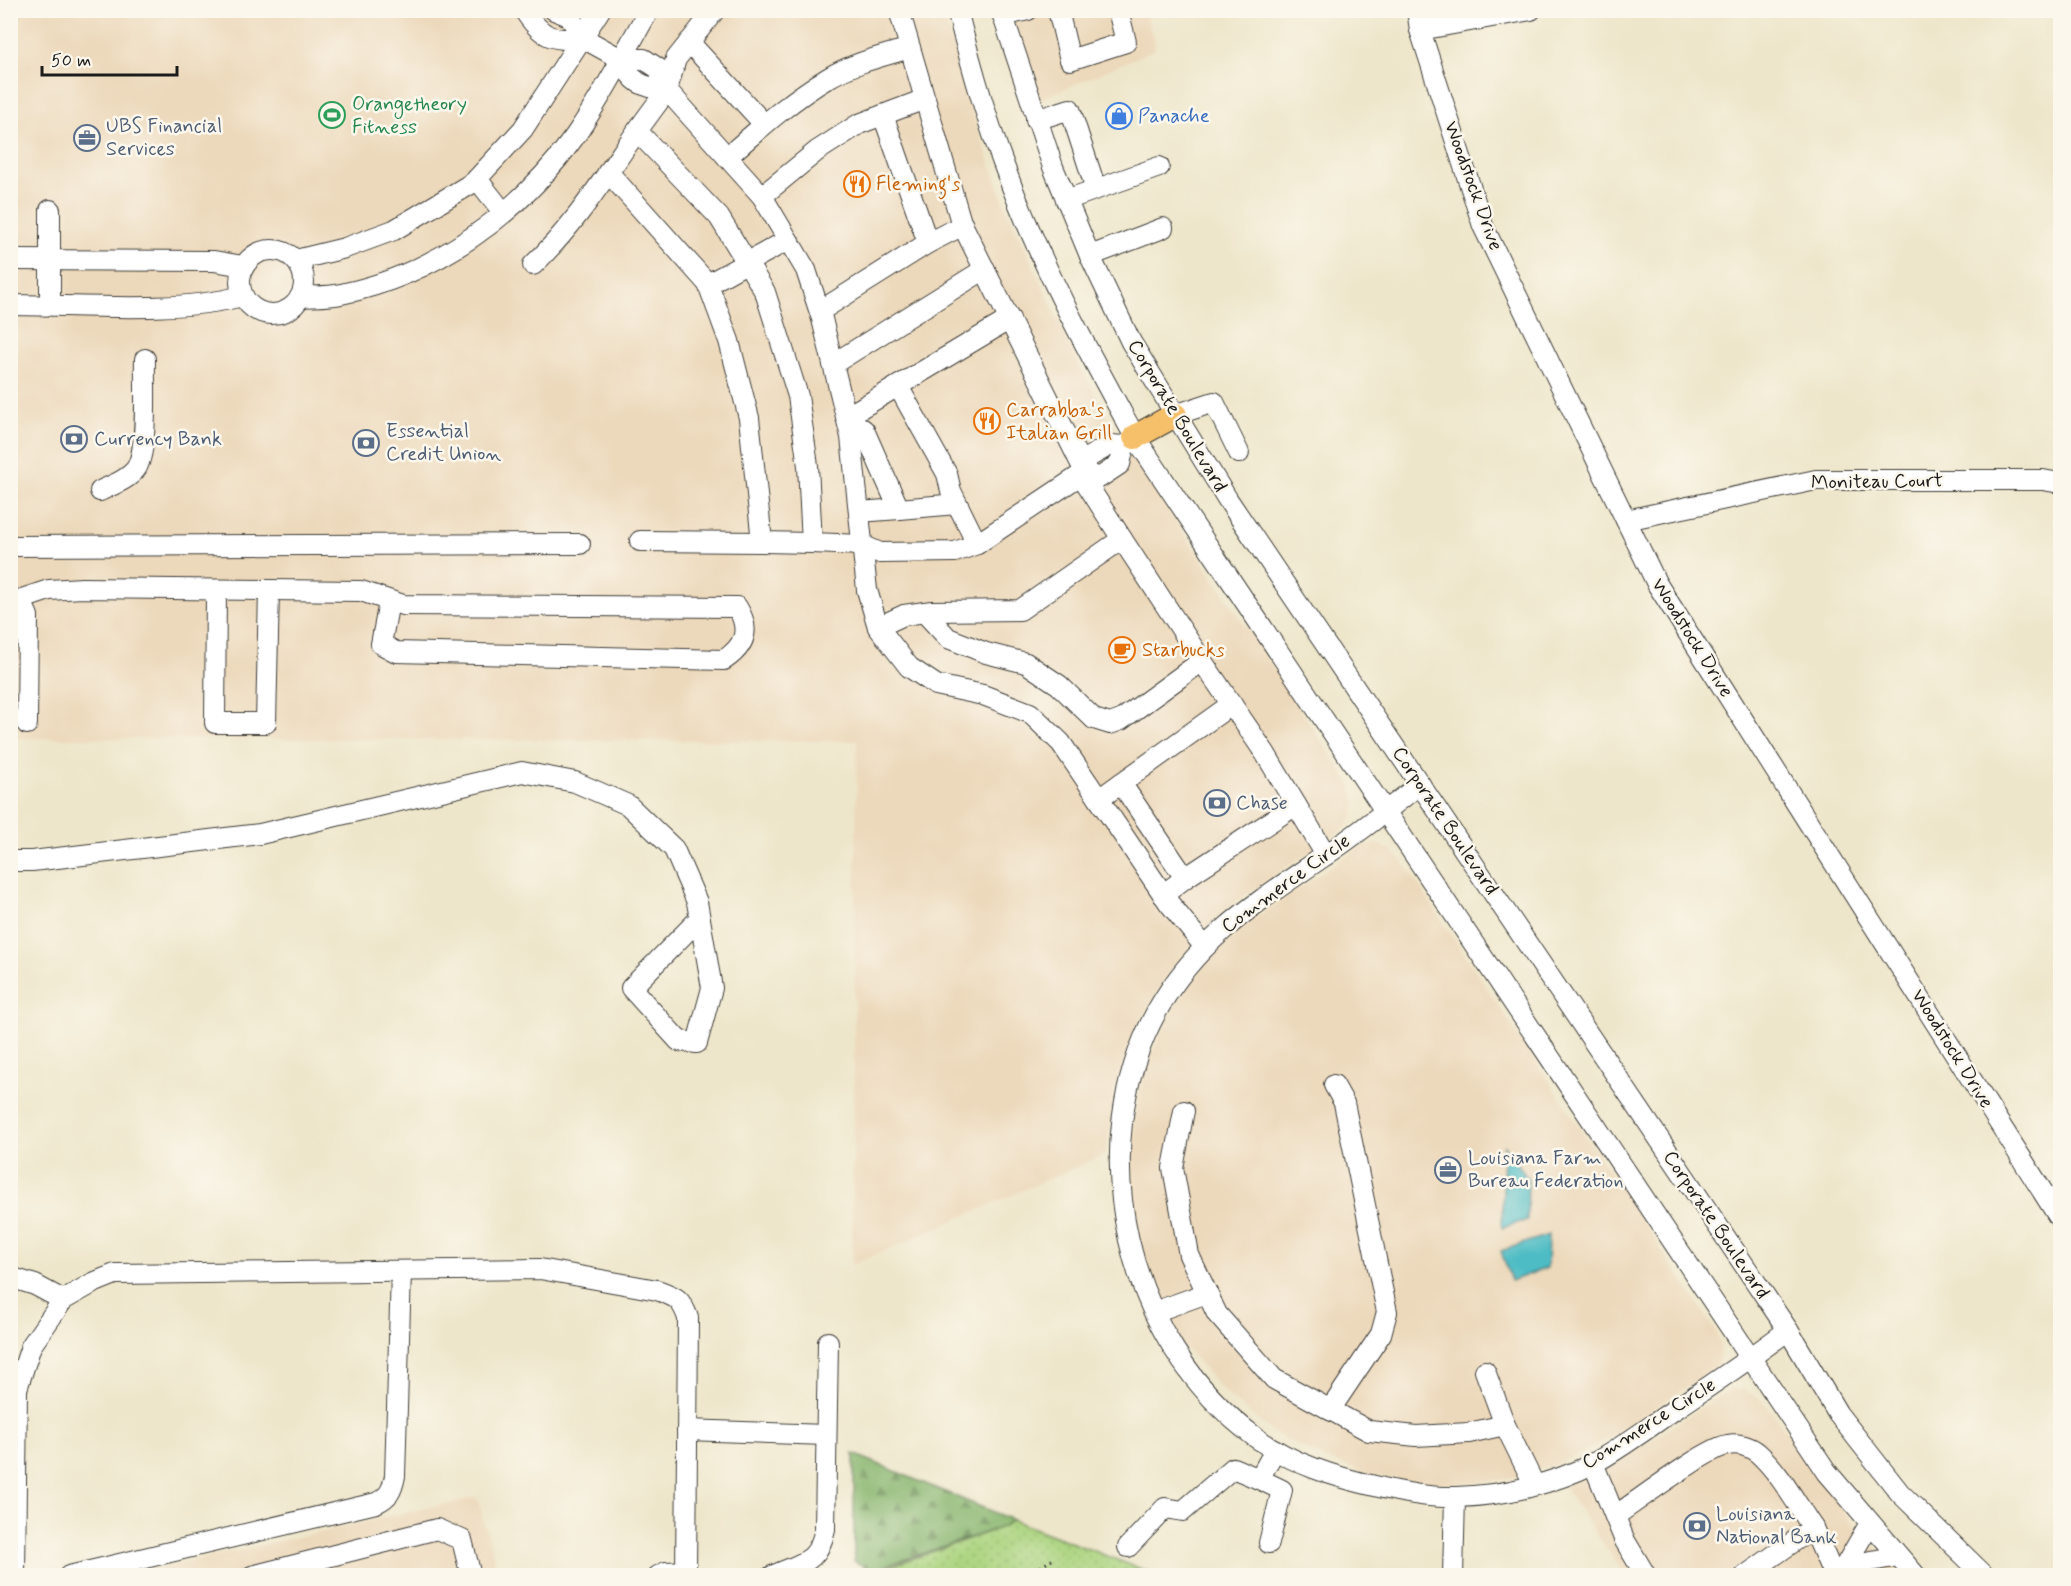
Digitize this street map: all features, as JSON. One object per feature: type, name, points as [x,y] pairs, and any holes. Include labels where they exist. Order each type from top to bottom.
[{"type":"main road","points":[[1130,441],[1175,415]]},
{"type":"street","points":[[524,10],[534,25],[559,41],[583,38]]},
{"type":"street","points":[[554,10],[569,16],[583,38],[621,59],[630,77],[645,87],[667,90],[762,196],[806,270],[846,417],[867,590],[878,627],[909,667],[936,685],[983,695],[1030,713],[1062,743],[1163,895],[1204,946]]},
{"type":"street","points":[[296,260],[345,248],[394,230],[477,179],[523,129],[600,10]]},
{"type":"street","points":[[300,297],[340,295],[405,275],[471,238],[525,195],[574,136],[649,10]]},
{"type":"street","points":[[533,265],[560,239],[609,172],[667,90],[676,59],[715,10]]},
{"type":"street","points":[[899,10],[963,225],[1083,473],[1122,539],[1232,704],[1326,855]]},
{"type":"street","points":[[957,10],[971,66],[1006,172],[1130,441],[1386,811],[1827,1472],[1916,1575]]},
{"type":"street","points":[[1002,13],[1028,10]]},
{"type":"street","points":[[1058,10],[1070,60],[1126,42],[1118,10]]},
{"type":"street","points":[[1419,20],[1531,10]]},
{"type":"street","name":"Corporate Boulevard","points":[[1002,13],[1036,120],[1090,256],[1131,342],[1228,500],[1788,1330],[1838,1414],[1900,1492],[1985,1575]]},
{"type":"street","name":"Woodstock Drive","points":[[1419,20],[1482,226],[1657,584],[2061,1219]]},
{"type":"street","points":[[689,42],[764,124]]},
{"type":"street","points":[[727,157],[783,108],[830,77],[866,61],[910,48]]},
{"type":"street","points":[[762,196],[817,151],[859,124],[926,99]]},
{"type":"street","points":[[1036,120],[1070,109],[1096,189]]},
{"type":"street","points":[[884,115],[928,243]]},
{"type":"street","points":[[637,131],[719,217],[765,292],[798,396],[808,466],[813,543]]},
{"type":"street","points":[[1066,200],[1159,166]]},
{"type":"street","points":[[609,172],[708,284],[729,341],[749,418],[762,542]]},
{"type":"street","points":[[477,179],[503,212]]},
{"type":"street","points":[[50,210],[50,305]]},
{"type":"street","points":[[819,311],[928,243],[963,225]]},
{"type":"street","points":[[1090,256],[1163,228]]},
{"type":"street","points":[[708,284],[788,240]]},
{"type":"street","points":[[268,250],[287,253],[296,260],[304,278],[300,297],[289,309],[268,314],[257,311],[242,296],[239,276],[251,256],[268,250]]},
{"type":"street","points":[[10,260],[214,261],[243,266]]},
{"type":"street","points":[[833,364],[985,269]]},
{"type":"street","points":[[10,305],[170,306],[219,303],[242,296]]},
{"type":"street","points":[[846,417],[1010,319]]},
{"type":"street","points":[[100,491],[126,479],[137,468],[144,441],[145,359]]},
{"type":"street","points":[[898,386],[947,474],[957,504],[977,544]]},
{"type":"street","points":[[1175,415],[1214,402],[1239,453]]},
{"type":"street","points":[[846,417],[864,430],[899,509]]},
{"type":"street","points":[[640,541],[813,543],[862,545],[880,553],[955,552],[977,544],[1083,473],[1087,458],[1110,445],[1130,441]]},
{"type":"street","name":"Moniteau Court","points":[[1626,520],[1816,480],[2043,480],[2061,483]]},
{"type":"street","points":[[859,512],[957,504]]},
{"type":"street","points":[[878,627],[904,615],[924,612],[1020,610],[1122,539]]},
{"type":"street","points":[[10,546],[580,544]]},
{"type":"street","points":[[27,724],[28,616],[16,602],[49,590],[361,591],[403,605],[737,607],[744,618],[744,634],[739,650],[724,660],[396,652],[381,644],[389,602]]},
{"type":"street","points":[[216,590],[216,723],[266,723],[269,590]]},
{"type":"street","points":[[924,612],[948,638],[986,653],[1026,663],[1059,685],[1094,719],[1110,724],[1121,720],[1202,662]]},
{"type":"street","points":[[1099,799],[1232,704]]},
{"type":"street","points":[[10,861],[32,861],[260,834],[522,771],[575,782],[628,805],[674,849],[697,902],[712,988],[697,1043],[679,1041],[631,988],[699,918]]},
{"type":"street","points":[[1121,783],[1185,878]]},
{"type":"street","name":"Commerce Circle","points":[[1420,784],[1326,855],[1252,904],[1204,946],[1157,1012],[1137,1060],[1124,1104],[1120,1143],[1120,1185],[1126,1228],[1135,1267],[1154,1312],[1181,1359],[1214,1401],[1253,1436],[1275,1450],[1309,1467],[1343,1479],[1402,1492],[1455,1497],[1496,1493],[1534,1484],[1593,1463],[1751,1358],[1788,1330]]},
{"type":"street","points":[[1163,895],[1296,805]]},
{"type":"street","points":[[1330,1410],[1381,1334],[1387,1318],[1344,1103],[1334,1085]]},
{"type":"street","points":[[1184,1111],[1173,1168],[1189,1255],[1217,1314],[1274,1379],[1369,1431],[1405,1435],[1470,1433],[1505,1425]]},
{"type":"street","points":[[15,1575],[17,1389],[31,1346],[63,1300],[93,1282],[115,1274],[540,1269],[657,1290],[683,1302],[688,1318],[686,1573],[666,1572],[658,1575]]},
{"type":"street","points":[[69,1575],[386,1499],[392,1491],[395,1476],[402,1271]]},
{"type":"street","points":[[10,1277],[35,1285],[63,1300]]},
{"type":"street","points":[[1154,1312],[1207,1293]]},
{"type":"street","points":[[772,1575],[816,1555],[822,1545],[825,1528],[828,1342]]},
{"type":"street","points":[[1485,1371],[1505,1425],[1534,1484]]},
{"type":"street","points":[[687,1430],[826,1435]]},
{"type":"street","points":[[1615,1516],[1707,1454],[1726,1445],[1744,1445],[1758,1453],[1778,1476],[1813,1528],[1838,1572]]},
{"type":"street","points":[[1259,1479],[1275,1450]]},
{"type":"street","points":[[1593,1463],[1625,1541],[1647,1575]]},
{"type":"street","points":[[1128,1547],[1165,1508],[1183,1511],[1233,1468],[1282,1490],[1269,1543]]},
{"type":"street","points":[[1453,1575],[1455,1497]]},
{"type":"street","points":[[1838,1572],[1870,1523]]},
{"type":"street","points":[[1745,1575],[1813,1528]]},
{"type":"street","points":[[252,1575],[437,1529],[462,1540],[471,1575]]},
{"type":"street","points":[[1838,1572],[1898,1556]]},
{"type":"path","points":[[1025,1575],[1055,1558]]},
{"type":"shaded area","points":[[943,10],[977,127],[1006,206],[1073,352],[1109,420],[1352,787],[1356,804],[1354,815],[1345,828],[1222,913],[1174,964],[1135,1031],[1116,1083],[1106,1154],[852,1265],[857,741],[11,738],[11,11]]},
{"type":"shaded area","points":[[1010,11],[1145,11],[1156,49],[1030,104]]},
{"type":"shaded area","points":[[1378,844],[1392,851],[1403,862],[1717,1333],[1720,1346],[1718,1363],[1711,1371],[1605,1441],[1557,1464],[1503,1480],[1442,1485],[1374,1476],[1323,1458],[1271,1431],[1225,1393],[1182,1344],[1151,1280],[1135,1226],[1130,1172],[1135,1112],[1144,1073],[1168,1018],[1183,994],[1219,949],[1241,928],[1360,847]]},
{"type":"shaded area","points":[[1730,1389],[1745,1390],[1764,1402],[1852,1523],[1901,1575],[1625,1575],[1564,1487],[1624,1458]]},
{"type":"shaded area","points":[[477,1497],[499,1575],[124,1576]]},
{"type":"green space","points":[[854,1454],[1012,1520],[1002,1527],[873,1570],[854,1561]]},
{"type":"green space","points":[[1012,1520],[1157,1575],[863,1576],[1002,1527]]},
{"type":"water","points":[[1504,1145],[1528,1179],[1527,1220],[1502,1228]]},
{"type":"water","points":[[1548,1235],[1547,1268],[1511,1281],[1501,1251]]},
{"type":"place","name":"Orangetheory Fitness","points":[[332,115]]},
{"type":"place","name":"Panache","points":[[1119,116]]},
{"type":"place","name":"UBS Financial Services","points":[[87,138]]},
{"type":"place","name":"Fleming's","points":[[857,184]]},
{"type":"place","name":"Carrabba's Italian Grill","points":[[987,421]]},
{"type":"place","name":"Currency Bank","points":[[74,439]]},
{"type":"place","name":"Essential Credit Union","points":[[366,443]]},
{"type":"place","name":"Starbucks","points":[[1122,650]]},
{"type":"place","name":"Chase","points":[[1217,803]]},
{"type":"place","name":"Louisiana Farm Bureau Federation","points":[[1448,1170]]},
{"type":"place","name":"Louisiana National Bank","points":[[1697,1526]]}]
